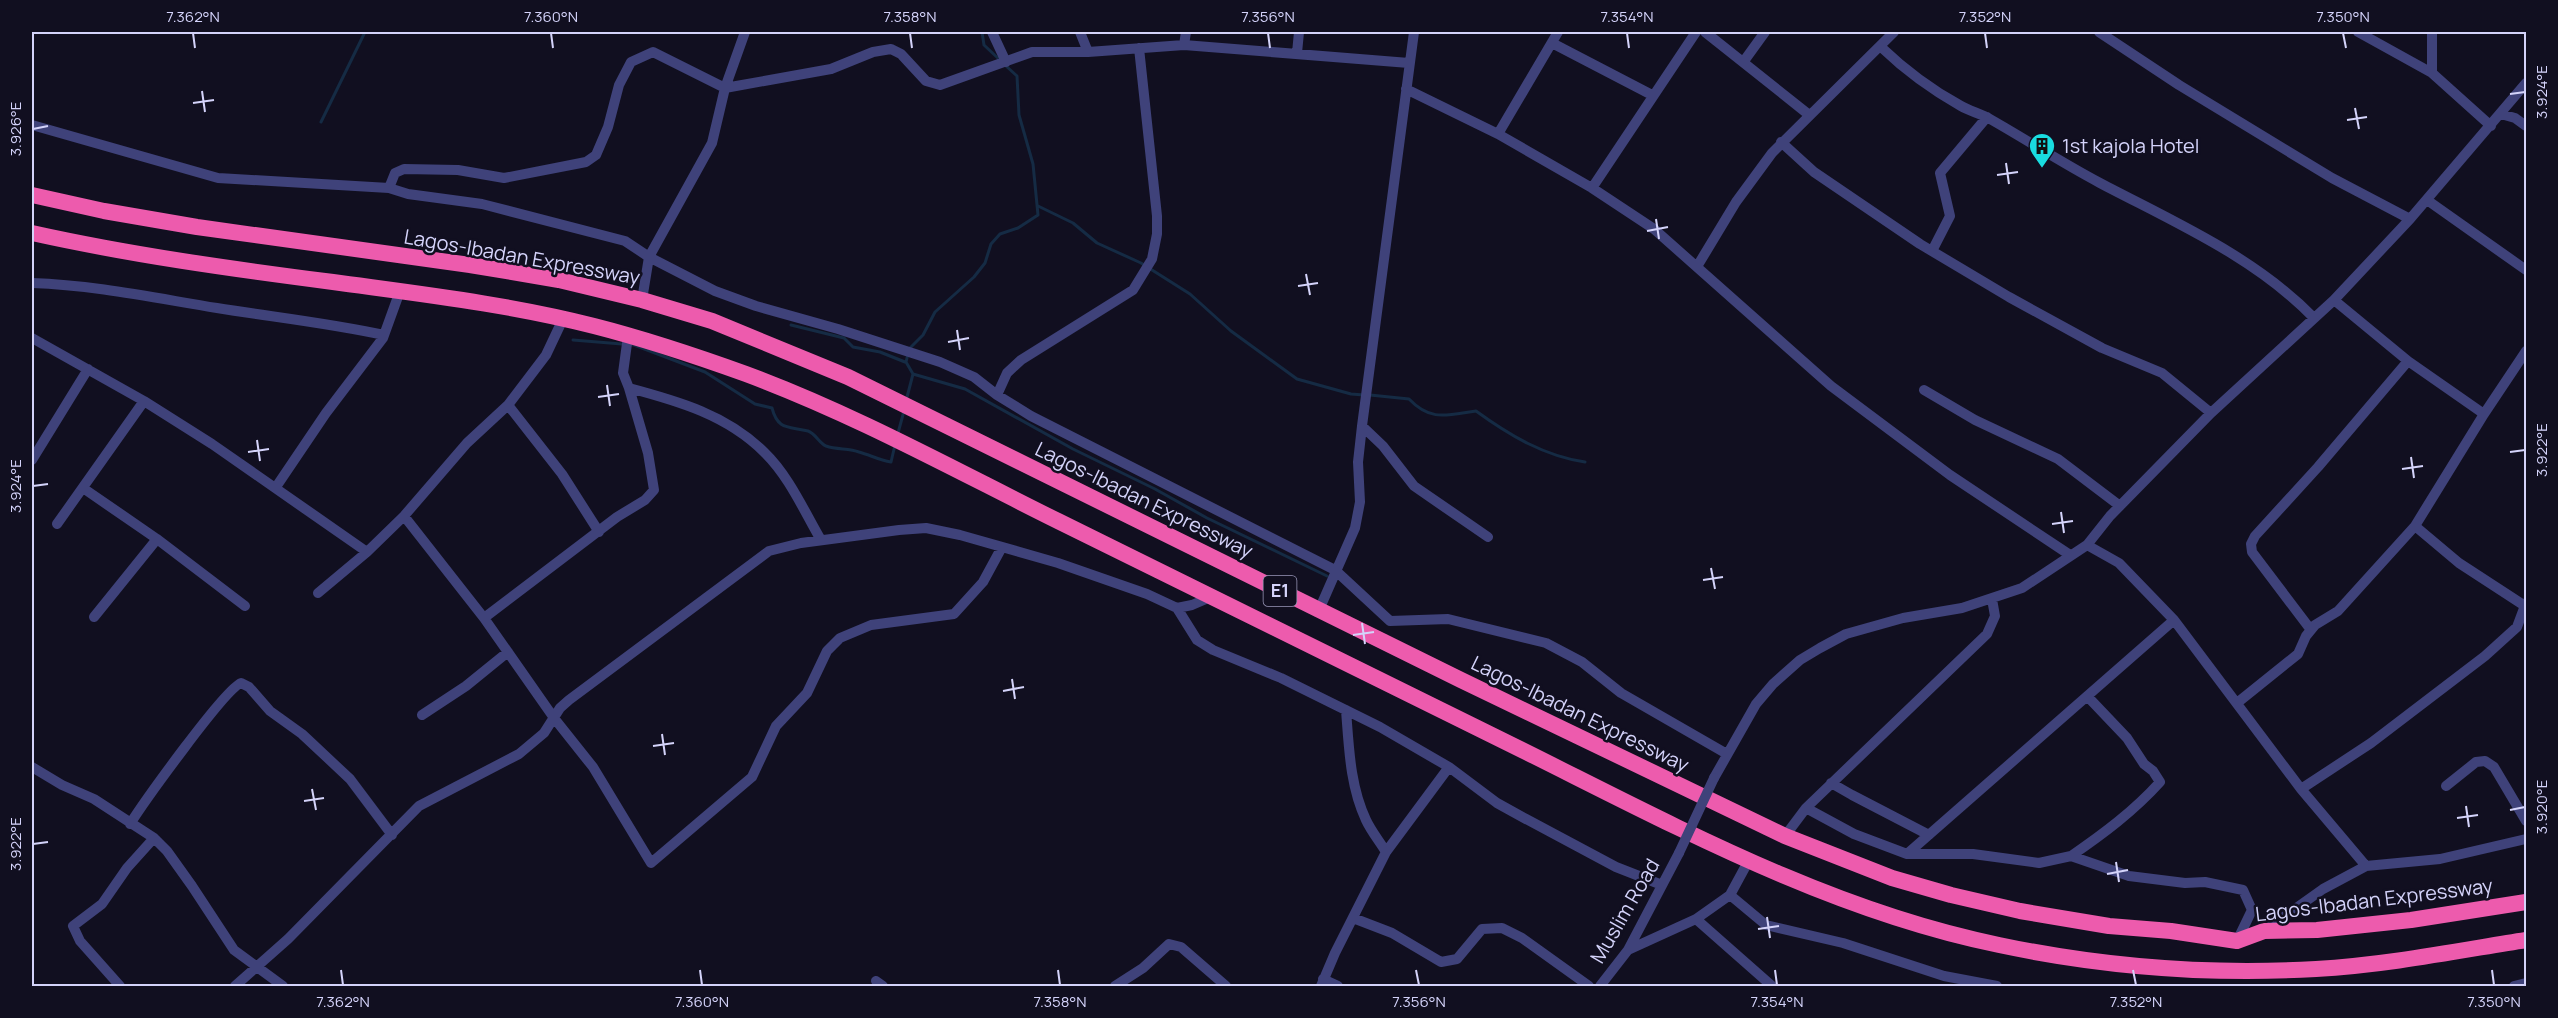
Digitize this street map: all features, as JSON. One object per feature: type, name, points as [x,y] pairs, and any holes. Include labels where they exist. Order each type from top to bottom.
[{"type":"highway","name":"Lagos-Ibadan Expressway","points":[[32,195],[104,211],[197,227],[470,265],[559,280],[642,300],[712,321],[848,378],[1785,836],[1892,878],[2020,911],[2109,926],[2171,931],[2237,941],[2264,930],[2317,930],[2411,921],[2526,902]]},
{"type":"highway","name":"E1","points":[[32,233],[165,259],[441,296],[563,319],[628,336],[750,376],[828,407],[1214,596],[1635,807],[1749,860],[1864,907],[1936,931],[2000,946],[2116,964],[2254,971],[2321,969],[2526,940]]},
{"type":"street","points":[[642,300],[649,257],[712,143],[724,88],[746,32]]},
{"type":"street","points":[[992,32],[1006,62]]},
{"type":"street","points":[[1080,32],[1088,52]]},
{"type":"street","points":[[1184,45],[1186,32]]},
{"type":"street","points":[[1298,53],[1299,32]]},
{"type":"street","points":[[1319,610],[1354,528],[1360,502],[1358,462],[1362,426],[1414,32]]},
{"type":"street","points":[[1498,134],[1558,32]]},
{"type":"street","points":[[1592,188],[1696,32]]},
{"type":"street","points":[[1705,32],[1808,114]]},
{"type":"street","points":[[1744,61],[1765,32]]},
{"type":"street","points":[[1698,266],[1736,202],[1781,142],[1894,32]]},
{"type":"street","points":[[2099,32],[2179,85],[2332,177],[2410,219]]},
{"type":"street","points":[[2358,32],[2432,73],[2491,126]]},
{"type":"street","points":[[2432,32],[2432,73]]},
{"type":"street","points":[[1552,43],[1652,95]]},
{"type":"street","points":[[389,188],[396,173],[404,169],[458,170],[504,178],[586,162],[596,155],[608,127],[618,85],[631,62],[653,52],[724,88],[831,69],[873,52],[891,49],[901,54],[926,81],[940,85],[1032,52],[1088,52],[1184,45],[1409,63]]},
{"type":"street","points":[[1881,47],[1900,65],[1962,107],[1987,117],[2084,175],[2167,216],[2240,259],[2279,286],[2314,318]]},
{"type":"street","points":[[997,395],[1007,373],[1021,360],[1133,290],[1152,259],[1157,234],[1157,216],[1139,48]]},
{"type":"street","name":"Muslim Road","points":[[1600,987],[1628,951],[1727,753],[1756,704],[1773,684],[1800,660],[1846,634],[1903,618],[1962,608],[1992,599],[2034,581],[2087,545],[2120,506],[2211,413],[2334,300],[2427,200],[2526,83]]},
{"type":"street","points":[[1406,89],[1498,134],[1592,188],[1654,229],[1831,386],[1950,475],[2070,555]]},
{"type":"street","points":[[2501,114],[2515,118],[2526,126]]},
{"type":"street","points":[[1932,251],[1950,216],[1940,173],[1987,117]]},
{"type":"street","points":[[32,125],[218,178],[389,188],[408,194],[482,204],[625,241],[649,257],[715,291],[756,306],[838,329],[940,362],[974,377],[997,395],[1031,416],[1335,570],[1390,621],[1448,619],[1546,643],[1582,662],[1621,693],[1727,753]]},
{"type":"street","points":[[1781,142],[1814,172],[1932,251],[2102,348],[2162,373],[2211,413]]},
{"type":"street","points":[[2427,200],[2526,270]]},
{"type":"street","points":[[32,283],[67,284],[110,290],[342,326],[384,335]]},
{"type":"street","points":[[276,487],[326,413],[384,335],[400,291]]},
{"type":"street","points":[[2334,300],[2408,361],[2484,414]]},
{"type":"street","points":[[318,594],[367,552],[404,516],[467,443],[508,405],[546,355],[563,319]]},
{"type":"street","points":[[484,618],[645,500],[654,490],[648,453],[623,373],[628,336]]},
{"type":"street","points":[[32,338],[144,401],[276,487],[367,552]]},
{"type":"street","points":[[2237,703],[2298,654],[2311,630],[2338,611],[2415,526],[2526,351]]},
{"type":"street","points":[[2311,630],[2263,568],[2252,552],[2251,544],[2255,536],[2318,467],[2408,361]]},
{"type":"street","points":[[32,460],[88,369]]},
{"type":"street","points":[[629,388],[678,401],[721,419],[764,452],[787,480],[821,540]]},
{"type":"street","points":[[1924,390],[1975,420],[2041,449],[2058,459],[2120,506]]},
{"type":"street","points":[[57,524],[144,401]]},
{"type":"street","points":[[508,405],[562,474],[599,532]]},
{"type":"street","points":[[1362,426],[1383,446],[1414,486],[1488,537]]},
{"type":"street","points":[[83,489],[157,539],[245,606]]},
{"type":"street","points":[[404,516],[484,618],[554,718],[593,767],[651,862],[752,777],[776,726],[807,693],[827,651],[840,638],[871,625],[954,614],[983,582],[1002,547]]},
{"type":"street","points":[[2301,789],[2371,743],[2485,656],[2517,627],[2526,604],[2459,563],[2415,526]]},
{"type":"street","points":[[235,987],[288,939],[419,806],[498,766],[531,745],[544,733],[560,708],[569,700],[769,551],[821,540],[926,528],[1002,547],[1147,594],[1177,608],[1197,640],[1213,650],[1281,678],[1346,710],[1449,767],[1497,803],[1616,867],[1662,885]]},
{"type":"street","points":[[94,617],[157,539]]},
{"type":"street","points":[[2087,545],[2119,562],[2174,620],[2301,789],[2366,866]]},
{"type":"street","points":[[1177,608],[1214,596]]},
{"type":"street","points":[[1785,836],[1806,808],[1987,634],[1995,616],[1992,599]]},
{"type":"street","points":[[1907,854],[2174,620]]},
{"type":"street","points":[[422,715],[466,686],[508,652]]},
{"type":"street","points":[[130,824],[186,747],[227,696],[241,683],[249,687],[270,711],[302,734],[350,779],[392,835]]},
{"type":"street","points":[[1806,808],[1854,834],[1907,854],[1973,854],[2039,863],[2072,856],[2116,824],[2160,782],[2153,771],[2144,764],[2127,738],[2088,697]]},
{"type":"street","points":[[1346,710],[1351,769],[1357,798],[1366,823],[1386,852]]},
{"type":"street","points":[[2446,786],[2476,762],[2485,761],[2494,767],[2526,821]]},
{"type":"street","points":[[32,767],[62,785],[94,799],[154,838],[192,886],[234,950],[283,987]]},
{"type":"street","points":[[1338,987],[1322,983],[1386,852],[1449,767]]},
{"type":"street","points":[[1832,783],[1929,834]]},
{"type":"street","points":[[120,987],[80,941],[73,926],[102,904],[127,868],[154,838]]},
{"type":"street","points":[[2264,930],[2323,889],[2366,866],[2440,859],[2526,839]]},
{"type":"street","points":[[2072,856],[2129,876],[2186,883],[2205,882],[2243,890],[2252,910],[2237,941]]},
{"type":"street","points":[[1628,951],[1696,919],[1730,895],[1749,860]]},
{"type":"street","points":[[1730,895],[1766,925],[1843,943],[1944,976],[1997,987]]},
{"type":"street","points":[[1353,918],[1392,933],[1441,962],[1457,959],[1482,929],[1502,928],[1559,963],[1589,987]]},
{"type":"street","points":[[1696,919],[1772,987]]},
{"type":"street","points":[[1115,987],[1143,968],[1169,944],[1181,947],[1226,987]]},
{"type":"street","points":[[1944,976],[1953,987]]},
{"type":"street","points":[[2514,987],[2526,983]]},
{"type":"waterway","points":[[321,122],[365,32]]},
{"type":"waterway","points":[[982,32],[984,45],[1001,61]]},
{"type":"waterway","points":[[910,348],[923,335],[935,312],[974,277],[985,263],[991,244],[1000,234],[1018,228],[1038,215],[1033,164],[1019,115],[1017,76],[1006,66]]},
{"type":"waterway","points":[[1038,206],[1073,223],[1097,243],[1141,263],[1190,294],[1231,331],[1297,379],[1351,394],[1364,395]]},
{"type":"waterway","points":[[791,325],[844,338],[853,347],[880,352],[905,362]]},
{"type":"waterway","points":[[573,340],[634,345],[705,372],[755,404],[772,408],[777,421],[781,424],[808,431],[826,446],[855,451],[891,462],[895,445]]},
{"type":"waterway","points":[[906,401],[913,374],[906,362],[908,354]]},
{"type":"waterway","points":[[913,374],[965,389],[1073,449],[1327,576]]},
{"type":"waterway","points":[[1370,395],[1409,399],[1432,414],[1448,415],[1476,411],[1541,450],[1585,462]]},
{"type":"waterway","points":[[898,433],[904,411]]},
{"type":"place","name":"1st kajola Hotel","points":[[2042,169]]}]
